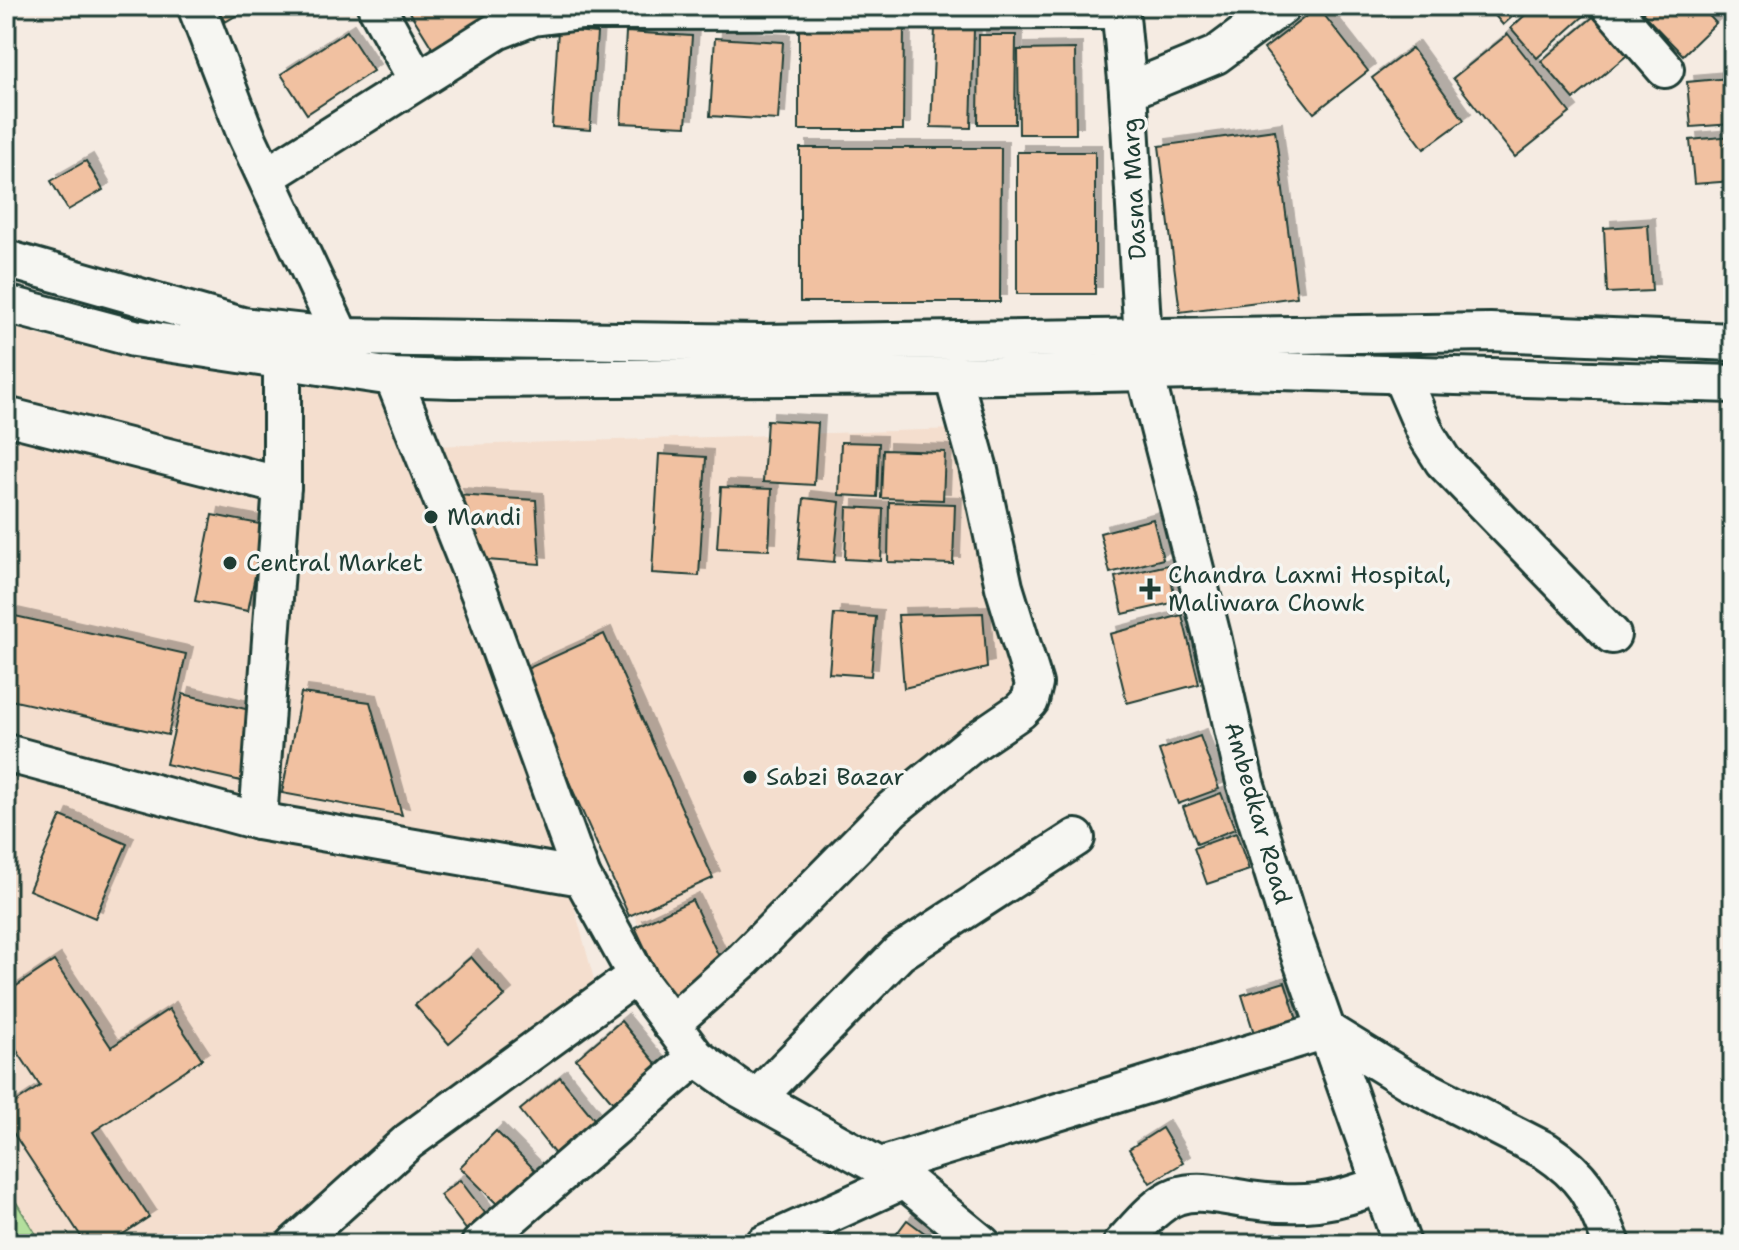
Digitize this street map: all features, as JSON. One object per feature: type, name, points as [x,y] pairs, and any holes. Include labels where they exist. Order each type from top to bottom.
[{"type":"street","points":[[196,6],[246,135],[341,337]]},
{"type":"street","points":[[376,6],[417,80]]},
{"type":"street","points":[[1128,91],[1216,55],[1282,6]]},
{"type":"street","points":[[1610,6],[1665,69]]},
{"type":"street","points":[[267,176],[497,31],[533,17],[582,11],[717,8],[1120,8]]},
{"type":"street","name":"Dasna Marg","points":[[1120,8],[1144,356]]},
{"type":"street","points":[[6,259],[242,326],[341,337],[746,343],[1144,356],[1242,370],[1733,384]]},
{"type":"street","points":[[6,304],[134,338],[393,377],[453,379],[953,376],[1144,356],[1490,332],[1733,342]]},
{"type":"street","name":"Ambedkar Road","points":[[1144,356],[1245,782],[1290,927],[1402,1244]]},
{"type":"street","points":[[258,821],[282,486],[282,360]]},
{"type":"street","points":[[671,1024],[744,959],[892,809],[1030,701],[1034,684],[1031,671],[1004,587],[978,466],[953,376]]},
{"type":"street","points":[[1401,376],[1427,436],[1443,461],[1612,635]]},
{"type":"street","points":[[393,377],[481,597],[582,877],[637,975],[696,1057],[757,1098],[892,1173],[982,1244]]},
{"type":"street","points":[[6,416],[282,486]]},
{"type":"street","points":[[6,753],[258,821],[582,877]]},
{"type":"street","points":[[757,1098],[899,953],[1076,838]]},
{"type":"street","points":[[313,1238],[409,1141],[637,975]]},
{"type":"street","points":[[764,1244],[892,1173],[1326,1030],[1407,1080],[1546,1151],[1565,1164],[1583,1180],[1612,1244]]},
{"type":"street","points":[[480,1244],[696,1057]]},
{"type":"street","points":[[1122,1244],[1151,1213],[1177,1196],[1211,1192],[1250,1200],[1314,1205],[1349,1198],[1381,1184]]},
{"type":"shaded area","points":[[6,325],[59,341],[391,397],[558,847],[602,1009],[345,1218],[319,1244],[6,1244]]},
{"type":"shaded area","name":"Sabzi Bazar","points":[[956,429],[1018,696],[673,1006],[433,446]]},
{"type":"green space","points":[[6,1186],[42,1244],[6,1244]]},
{"type":"building","points":[[216,6],[252,6],[225,22]]},
{"type":"building","points":[[413,6],[495,6],[503,18],[439,59],[408,9]]},
{"type":"building","points":[[1487,6],[1524,6],[1503,25]]},
{"type":"building","points":[[1535,6],[1595,6],[1537,58],[1511,28]]},
{"type":"building","points":[[1650,6],[1700,6],[1716,23],[1683,55],[1642,13]]},
{"type":"building","points":[[1318,7],[1368,71],[1314,113],[1264,49]]},
{"type":"building","points":[[1599,12],[1632,51],[1574,99],[1541,61]]},
{"type":"building","points":[[799,24],[904,24],[903,130],[799,130]]},
{"type":"building","points":[[935,28],[974,29],[971,128],[931,127]]},
{"type":"building","points":[[558,30],[597,33],[590,130],[552,127]]},
{"type":"building","points":[[347,31],[373,71],[307,114],[281,74]]},
{"type":"building","points":[[626,32],[692,36],[686,126],[621,123]]},
{"type":"building","points":[[1508,34],[1570,113],[1515,157],[1453,78]]},
{"type":"building","points":[[979,35],[1016,35],[1015,124],[978,124]]},
{"type":"building","points":[[715,38],[783,42],[778,120],[710,116]]},
{"type":"building","points":[[1412,48],[1464,120],[1424,149],[1372,78]]},
{"type":"building","points":[[1075,49],[1076,134],[1019,134],[1018,50]]},
{"type":"building","points":[[1729,78],[1733,124],[1691,127],[1687,82]]},
{"type":"building","points":[[1275,130],[1297,297],[1180,312],[1159,146]]},
{"type":"building","points":[[1733,136],[1733,181],[1694,184],[1690,140]]},
{"type":"building","points":[[800,148],[1001,148],[1000,302],[800,302]]},
{"type":"building","points":[[1017,152],[1095,152],[1095,294],[1017,294]]},
{"type":"building","points":[[86,161],[103,190],[68,210],[51,181]]},
{"type":"building","points":[[1648,225],[1652,291],[1607,293],[1604,228]]},
{"type":"building","points":[[767,420],[818,423],[814,485],[763,482]]},
{"type":"building","points":[[841,442],[879,443],[877,497],[839,495]]},
{"type":"building","points":[[883,450],[945,452],[943,500],[881,498]]},
{"type":"building","points":[[659,454],[706,457],[699,576],[652,573]]},
{"type":"building","points":[[721,487],[772,489],[769,550],[717,548]]},
{"type":"building","points":[[456,495],[536,500],[540,564],[474,559]]},
{"type":"building","points":[[804,498],[840,502],[834,562],[798,559]]},
{"type":"building","points":[[889,502],[955,504],[953,564],[888,562]]},
{"type":"building","points":[[847,507],[883,509],[881,561],[845,559]]},
{"type":"building","name":"Central Market","points":[[212,515],[265,525],[248,611],[195,601]]},
{"type":"building","points":[[1153,519],[1163,559],[1110,573],[1100,533]]},
{"type":"building","points":[[1168,565],[1176,602],[1123,614],[1115,577]]},
{"type":"building","points":[[983,613],[987,668],[904,688],[898,615]]},
{"type":"building","points":[[6,614],[186,654],[168,735],[6,699]]},
{"type":"building","points":[[834,614],[876,617],[871,676],[829,673]]},
{"type":"building","points":[[1182,615],[1199,684],[1127,703],[1110,634]]},
{"type":"building","points":[[604,634],[713,878],[629,916],[520,672]]},
{"type":"building","points":[[301,693],[370,702],[402,815],[282,793]]},
{"type":"building","points":[[183,694],[258,712],[241,781],[166,764]]},
{"type":"building","points":[[1200,736],[1219,789],[1178,804],[1159,750]]},
{"type":"building","points":[[1221,793],[1235,829],[1197,844],[1183,807]]},
{"type":"building","points":[[61,816],[127,844],[95,918],[29,890]]},
{"type":"building","points":[[1236,833],[1249,870],[1207,884],[1194,848]]},
{"type":"building","points":[[692,900],[725,969],[668,997],[635,927]]},
{"type":"building","points":[[471,957],[505,996],[449,1044],[415,1005]]},
{"type":"building","points":[[54,961],[111,1047],[169,1009],[202,1059],[93,1132],[149,1217],[108,1244],[86,1244],[6,1122],[6,1109],[40,1086],[6,1034],[6,993]]},
{"type":"building","points":[[1285,982],[1301,1032],[1258,1046],[1242,995]]},
{"type":"building","points":[[621,1021],[664,1073],[620,1111],[576,1059]]},
{"type":"building","points":[[560,1077],[603,1130],[562,1163],[520,1110]]},
{"type":"building","points":[[1162,1128],[1183,1163],[1150,1183],[1129,1149]]},
{"type":"building","points":[[496,1131],[539,1174],[503,1210],[460,1167]]},
{"type":"building","points":[[460,1180],[491,1221],[471,1236],[440,1195]]},
{"type":"building","points":[[907,1220],[930,1237],[925,1244],[889,1244]]},
{"type":"place","name":"Mandi","points":[[431,517]]},
{"type":"place","name":"Central Market","points":[[230,563]]},
{"type":"place","name":"Chandra Laxmi Hospital, Maliwara Chowk","points":[[1150,589]]},
{"type":"place","name":"Sabzi Bazar","points":[[750,777]]}]
